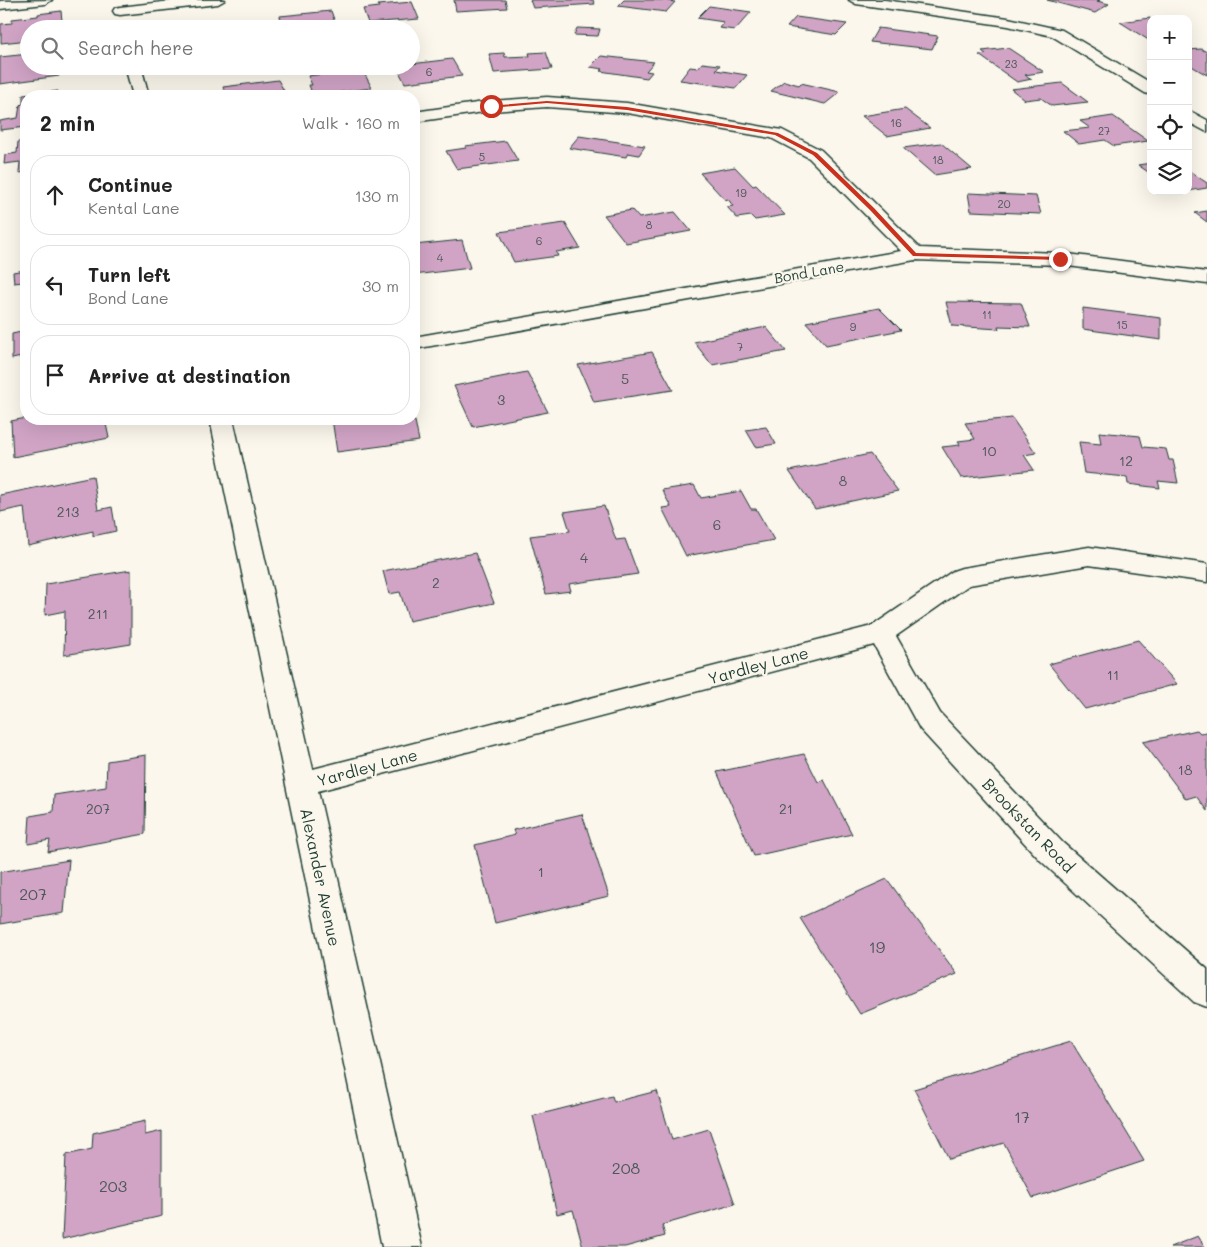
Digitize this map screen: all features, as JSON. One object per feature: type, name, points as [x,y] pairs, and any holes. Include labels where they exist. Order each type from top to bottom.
[{"type":"street","points":[[0,5],[45,0]]},
{"type":"street","points":[[121,20],[117,6],[218,0]]},
{"type":"street","points":[[856,0],[998,20],[1057,33],[1147,87]]},
{"type":"street","points":[[135,75],[139,90]]},
{"type":"street","points":[[420,116],[491,106],[547,102],[627,108],[776,134],[815,154],[915,254]]},
{"type":"street","points":[[1192,117],[1207,127]]},
{"type":"street","name":"Bond Lane","points":[[420,342],[915,254],[1060,259],[1207,278]]},
{"type":"street","name":"Alexander Avenue","points":[[222,425],[402,1247]]},
{"type":"street","name":"Yardley Lane","points":[[300,784],[881,633],[962,577],[1089,556],[1207,573]]},
{"type":"street","name":"Brookstan Road","points":[[881,633],[930,721],[1052,852],[1207,991]]},
{"type":"building","points":[[454,0],[505,0],[507,8],[456,11]]},
{"type":"building","points":[[530,0],[593,0],[595,4],[533,8]]},
{"type":"building","points":[[624,0],[663,0],[675,2],[666,12],[618,6]]},
{"type":"building","points":[[1047,0],[1100,0],[1097,1],[1109,4],[1095,13]]},
{"type":"building","points":[[412,2],[419,19],[367,20],[363,9],[379,7],[378,5]]},
{"type":"building","points":[[709,6],[751,12],[735,30],[719,28],[724,22],[697,18]]},
{"type":"building","points":[[61,11],[62,20],[20,20],[20,41],[1,43],[1,24],[12,23],[12,19],[38,16],[38,14]]},
{"type":"building","points":[[331,11],[334,20],[281,20],[280,16]]},
{"type":"building","points":[[796,17],[847,24],[836,35],[787,27]]},
{"type":"building","points":[[1147,18],[1147,39],[1120,22]]},
{"type":"building","points":[[577,28],[600,29],[598,36],[574,35]]},
{"type":"building","points":[[878,28],[938,36],[932,49],[870,42]]},
{"type":"building","points":[[1008,48],[1044,72],[1025,75],[1032,79],[1017,82],[979,55],[986,54],[982,51]]},
{"type":"building","points":[[1201,49],[1207,52],[1207,75],[1192,66],[1192,50]]},
{"type":"building","points":[[546,52],[552,69],[494,73],[489,54],[504,53],[505,57],[530,56],[529,53]]},
{"type":"building","points":[[20,55],[20,75],[59,76],[0,84],[0,57]]},
{"type":"building","points":[[601,56],[654,62],[646,71],[652,72],[647,78],[600,71],[603,69],[590,67]]},
{"type":"building","points":[[452,59],[462,76],[405,83],[401,75],[420,75],[420,63]]},
{"type":"building","points":[[702,63],[720,65],[716,70],[747,75],[736,88],[680,80],[690,67],[698,68]]},
{"type":"building","points":[[365,75],[372,88],[357,90],[311,90],[309,85],[312,85],[308,76]]},
{"type":"building","points":[[278,80],[284,90],[224,90],[223,87]]},
{"type":"building","points":[[784,81],[840,92],[825,104],[771,91]]},
{"type":"building","points":[[1062,83],[1088,102],[1052,106],[1041,98],[1025,100],[1011,89]]},
{"type":"building","points":[[20,105],[20,128],[0,130],[0,121],[18,118]]},
{"type":"building","points":[[905,109],[930,128],[887,136],[862,116]]},
{"type":"building","points":[[1113,116],[1147,141],[1114,146],[1105,140],[1079,144],[1063,131],[1090,128],[1080,121]]},
{"type":"building","points":[[579,136],[645,146],[639,155],[628,153],[626,157],[569,148]]},
{"type":"building","points":[[506,141],[518,161],[457,169],[446,151],[466,148],[465,146]]},
{"type":"building","points":[[18,142],[20,142],[20,162],[4,164],[5,155],[17,153]]},
{"type":"building","points":[[941,143],[972,169],[934,175],[903,148]]},
{"type":"building","points":[[1147,164],[1147,171],[1138,165]]},
{"type":"building","points":[[735,167],[753,186],[756,185],[785,215],[755,220],[751,216],[737,218],[727,207],[733,206],[728,199],[725,200],[700,173]]},
{"type":"building","points":[[1192,173],[1207,183],[1207,188],[1192,190]]},
{"type":"building","points":[[968,193],[1036,196],[1041,214],[971,211]]},
{"type":"building","points":[[632,210],[639,218],[675,212],[691,231],[626,243],[604,215]]},
{"type":"building","points":[[1207,211],[1207,222],[1195,213]]},
{"type":"building","points":[[565,223],[580,248],[556,252],[558,256],[514,262],[499,232]]},
{"type":"building","points":[[462,240],[470,268],[420,274],[420,244]]},
{"type":"building","points":[[20,271],[20,282],[14,283],[13,272]]},
{"type":"building","points":[[946,302],[1021,303],[1030,327],[998,326],[999,329],[952,326]]},
{"type":"building","points":[[879,308],[901,330],[826,345],[806,322]]},
{"type":"building","points":[[1083,308],[1161,318],[1161,340],[1083,329]]},
{"type":"building","points":[[766,327],[786,351],[712,365],[694,342]]},
{"type":"building","points":[[20,332],[20,357],[12,359],[12,334]]},
{"type":"building","points":[[652,352],[673,390],[594,402],[578,365]]},
{"type":"building","points":[[527,372],[548,412],[473,427],[454,386]]},
{"type":"building","points":[[1012,418],[1036,453],[1024,455],[1034,470],[961,478],[942,447],[960,445],[958,441],[975,439],[965,423]]},
{"type":"building","points":[[20,419],[20,425],[106,425],[109,438],[13,457],[11,421]]},
{"type":"building","points":[[333,425],[416,425],[419,441],[337,452]]},
{"type":"building","points":[[766,427],[776,444],[756,447],[746,430]]},
{"type":"building","points":[[1099,432],[1140,436],[1143,447],[1166,449],[1169,460],[1173,460],[1178,483],[1158,481],[1160,488],[1128,484],[1127,477],[1084,473],[1079,442],[1101,444]]},
{"type":"building","points":[[870,454],[898,491],[815,509],[789,471]]},
{"type":"building","points":[[93,476],[98,510],[112,507],[116,531],[93,536],[93,531],[28,546],[24,507],[0,512],[0,495]]},
{"type":"building","points":[[694,485],[701,498],[741,491],[751,509],[756,509],[774,540],[686,556],[662,508],[671,507],[662,490]]},
{"type":"building","points":[[604,506],[616,540],[625,539],[638,574],[569,584],[571,591],[546,594],[530,536],[570,531],[564,512]]},
{"type":"building","points":[[475,553],[494,603],[409,621],[400,592],[389,594],[383,571]]},
{"type":"building","points":[[131,570],[131,644],[64,655],[65,611],[45,615],[46,584]]},
{"type":"building","points":[[1138,640],[1177,684],[1085,709],[1049,664]]},
{"type":"building","points":[[1197,730],[1200,733],[1207,732],[1207,811],[1196,796],[1186,799],[1143,742]]},
{"type":"building","points":[[804,754],[818,782],[824,780],[852,834],[754,856],[717,772]]},
{"type":"building","points":[[146,755],[145,834],[48,852],[50,840],[28,844],[30,816],[53,812],[54,795],[106,787],[107,761]]},
{"type":"building","points":[[582,814],[609,896],[495,923],[475,845],[515,835],[513,830]]},
{"type":"building","points":[[69,860],[64,913],[0,924],[0,872]]},
{"type":"building","points":[[887,879],[957,974],[860,1014],[800,918]]},
{"type":"building","points":[[1071,1041],[1144,1161],[1033,1198],[1004,1143],[949,1159],[914,1089]]},
{"type":"building","points":[[657,1091],[672,1140],[709,1129],[735,1204],[662,1225],[665,1236],[625,1247],[583,1247],[573,1210],[557,1214],[533,1116],[612,1096],[614,1102]]},
{"type":"building","points":[[145,1121],[145,1135],[162,1131],[162,1216],[62,1239],[66,1155],[92,1149],[93,1133]]},
{"type":"building","points":[[1198,1236],[1205,1247],[1170,1247]]},
{"type":"route","points":[[491,106],[547,102],[627,108],[776,134],[815,154],[915,254],[1060,259]]}]
